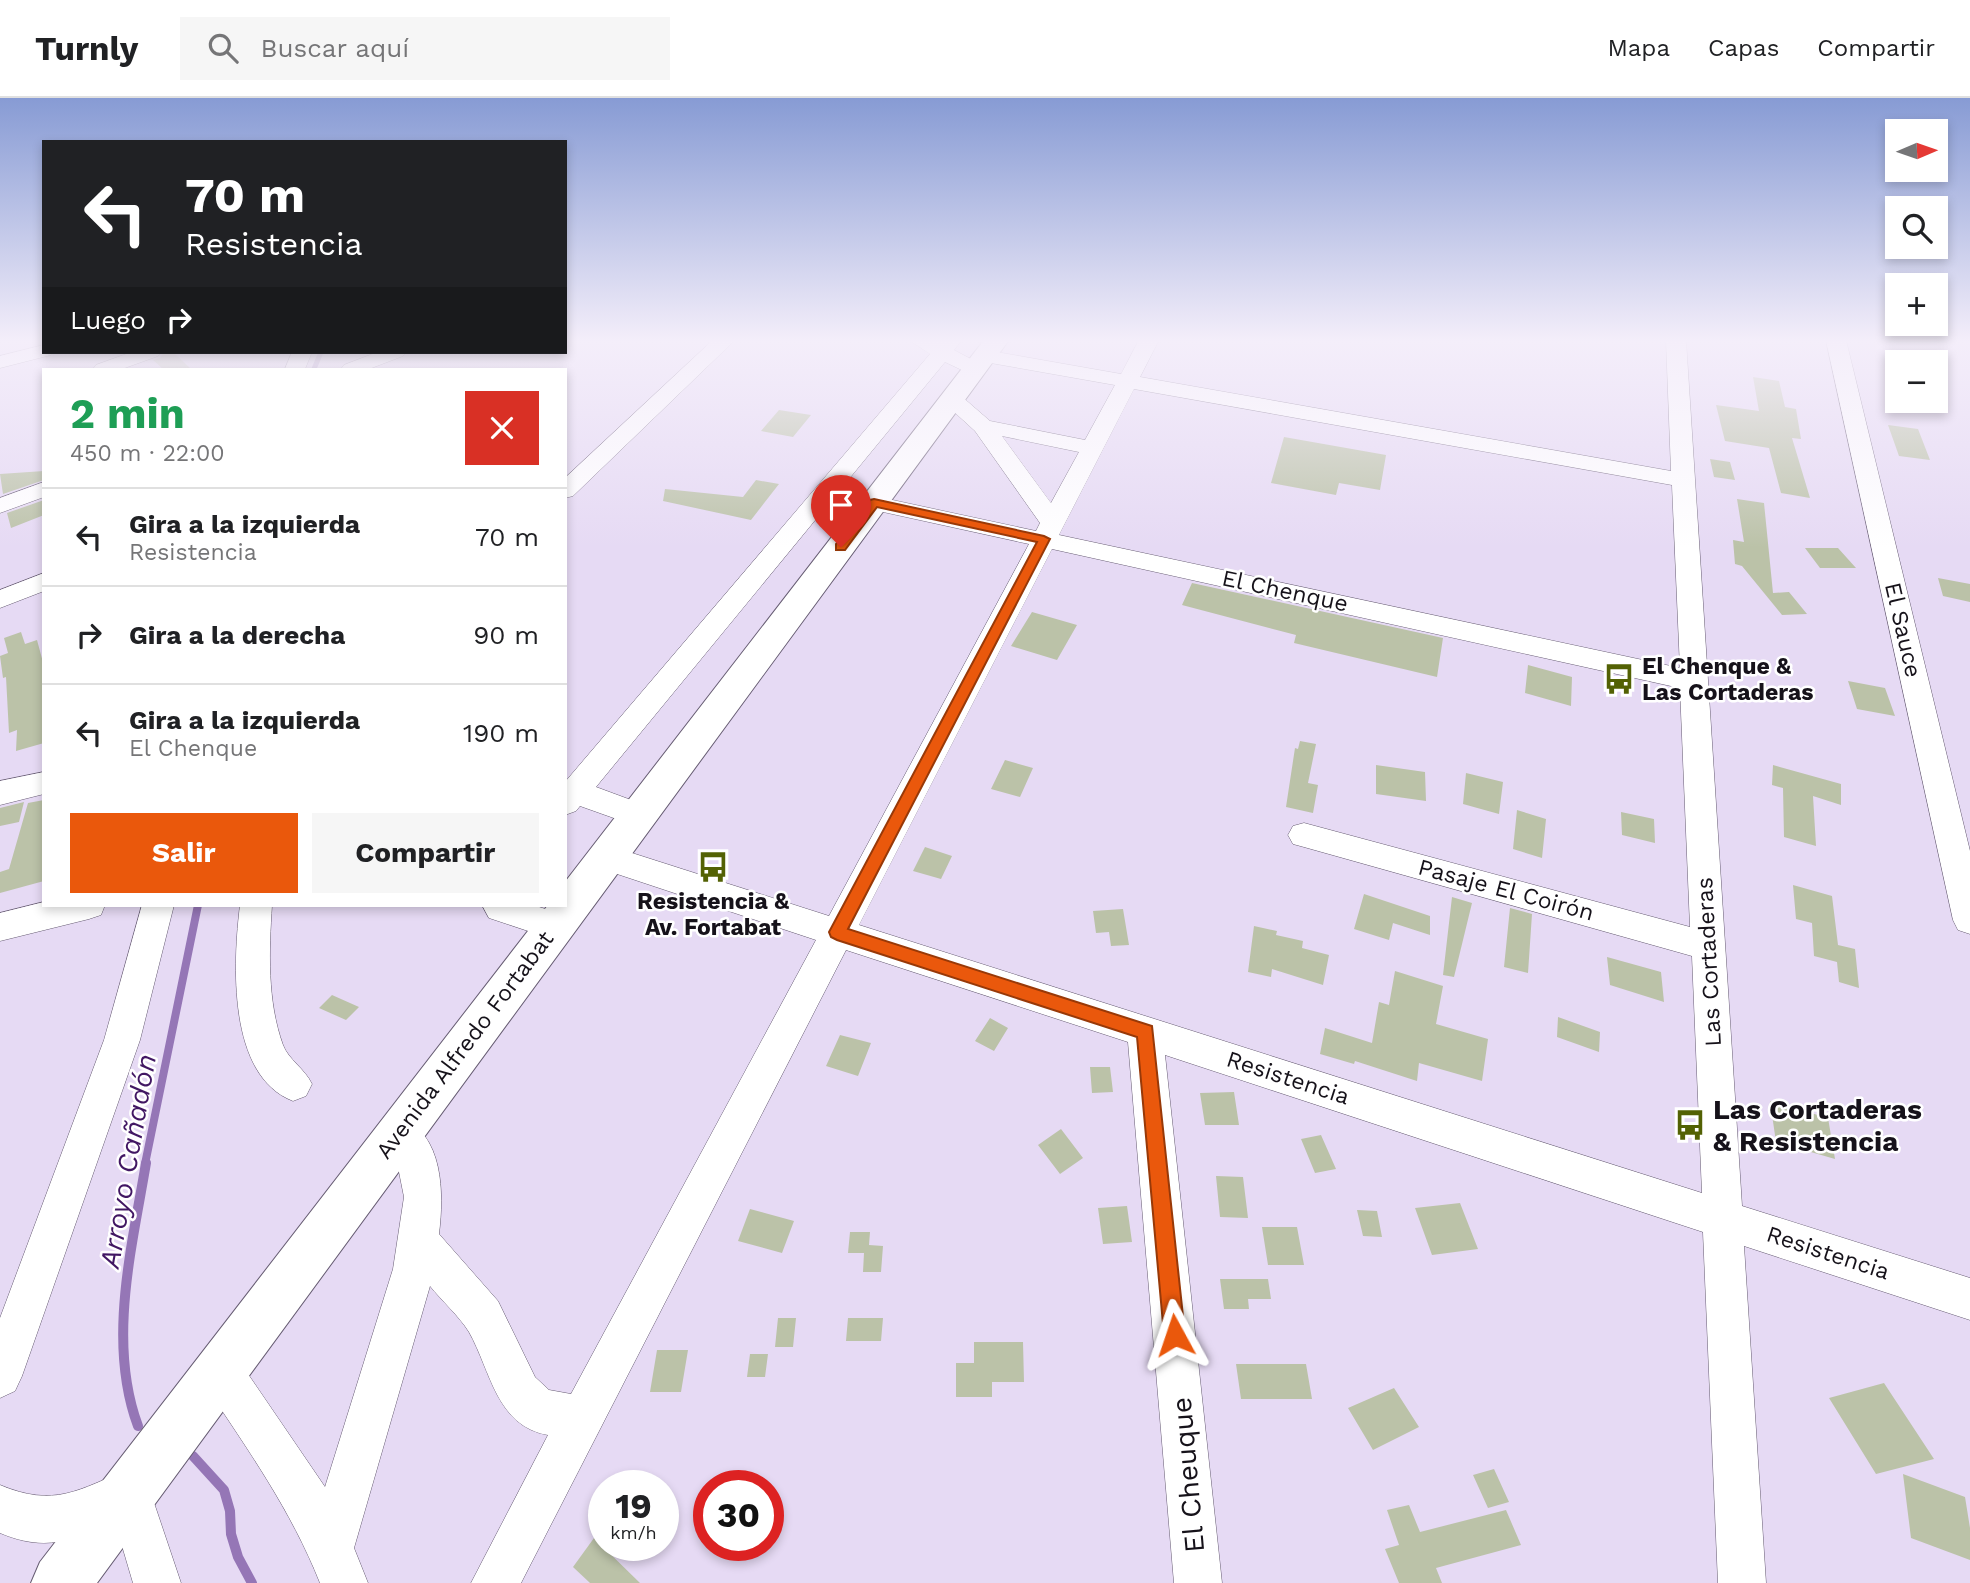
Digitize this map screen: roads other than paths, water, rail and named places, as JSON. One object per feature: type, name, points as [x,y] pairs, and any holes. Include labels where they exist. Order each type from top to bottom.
[{"type":"highway","name":"Avenida Alfredo Fortabat","points":[[61,1583],[945,409]]},
{"type":"street","points":[[567,489],[651,409]]},
{"type":"street","points":[[639,815],[570,797],[894,409]]},
{"type":"street","points":[[963,409],[984,426],[1048,531]]},
{"type":"street","points":[[495,1583],[1112,409]]},
{"type":"street","points":[[1286,409],[1684,480]]},
{"type":"street","name":"Las Cortaderas","points":[[1680,409],[1742,1583]]},
{"type":"street","name":"El Sauce","points":[[1852,409],[1970,920]]},
{"type":"street","points":[[984,426],[1092,448]]},
{"type":"street","points":[[0,506],[42,490]]},
{"type":"street","name":"El Chenque","points":[[874,503],[1048,531],[1694,681]]},
{"type":"street","points":[[0,600],[42,582]]},
{"type":"street","points":[[0,793],[42,782]]},
{"type":"street","name":"Pasaje El Coirón","points":[[1304,835],[1709,946]]},
{"type":"street","name":"Resistencia","points":[[607,858],[1970,1299]]},
{"type":"street","points":[[0,927],[81,907]]},
{"type":"street","points":[[0,1376],[122,1040],[157,907]]},
{"type":"street","points":[[256,907],[252,953],[254,999],[267,1056],[293,1084]]},
{"type":"street","points":[[500,907],[555,926]]},
{"type":"street","name":"El Cheuque","points":[[1146,1032],[1198,1583]]},
{"type":"street","points":[[337,1566],[414,1269],[424,1197],[415,1154],[399,1134]]},
{"type":"street","points":[[418,1241],[483,1316],[519,1393],[538,1411],[582,1418]]},
{"type":"street","points":[[220,1370],[301,1489],[337,1566]]},
{"type":"street","points":[[0,1508],[18,1519],[63,1520],[129,1492],[157,1583]]},
{"type":"waterway","name":"Arroyo Cañadón","points":[[145,1164],[198,907]]},
{"type":"waterway","name":"Arroyo Cañadón","points":[[138,1426],[124,1362],[123,1328],[129,1261],[146,1163]]},
{"type":"waterway","name":"Arroyo Cañadón","points":[[193,1456],[224,1490],[230,1511],[231,1534],[238,1557],[252,1583]]},
{"type":"place","name":"El Chenque & Las Cortaderas","points":[[1619,679]]},
{"type":"place","name":"Resistencia & Av. Fortabat","points":[[713,867]]},
{"type":"place","name":"Las Cortaderas & Resistencia","points":[[1690,1125]]}]
